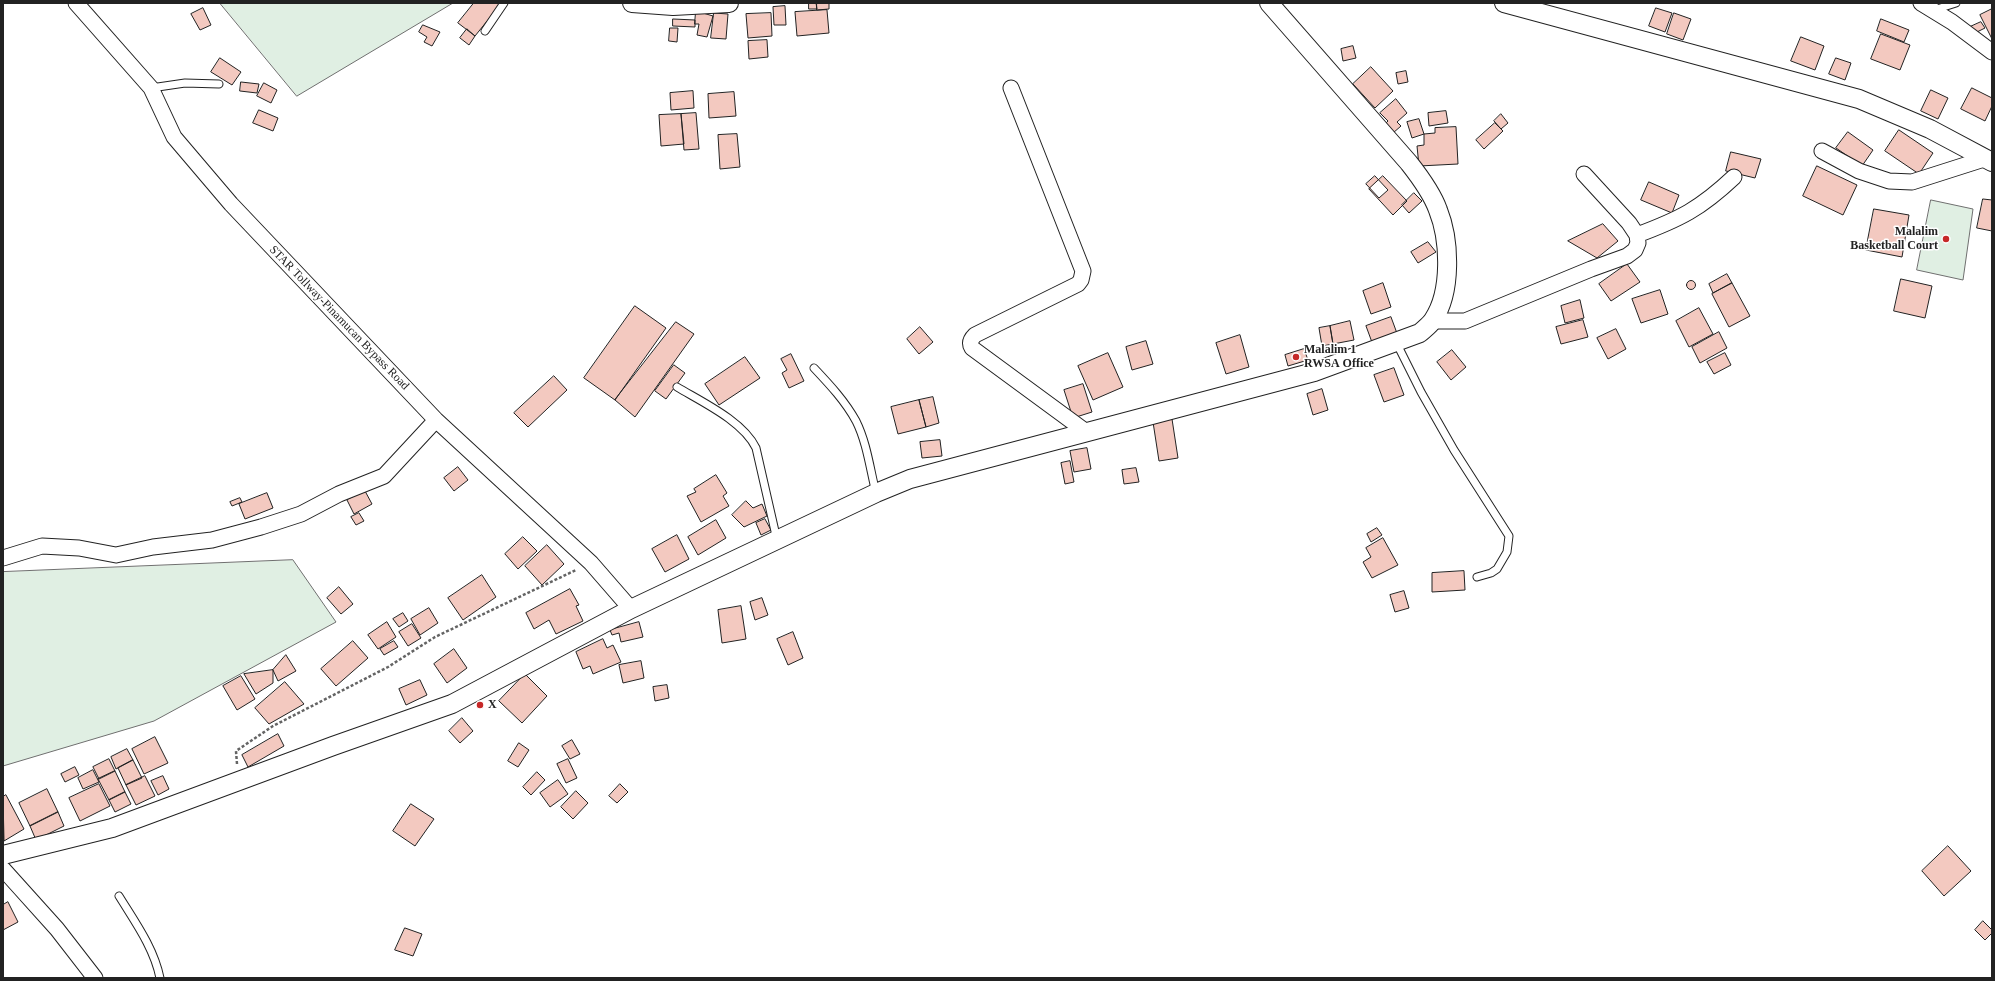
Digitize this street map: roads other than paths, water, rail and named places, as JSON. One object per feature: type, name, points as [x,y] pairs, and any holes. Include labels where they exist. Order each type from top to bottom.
[{"type":"street","name":"STAR Tollway-Pinamucan Bypass Road","points":[[76,3],[151,88],[174,137],[231,204],[436,420],[591,563],[631,608]]},
{"type":"street","points":[[632,3],[673,6],[729,3]]},
{"type":"street","points":[[3,855],[112,828],[452,704],[631,608],[876,493],[910,479],[1085,431],[1314,372],[1420,332],[1433,321],[1444,294],[1446,275],[1446,244],[1438,210],[1424,184],[1409,163],[1269,3]]},
{"type":"street","points":[[1504,3],[1859,99],[1930,130],[1988,160]]},
{"type":"street","points":[[1927,6],[1992,52]]},
{"type":"street","points":[[1011,88],[1083,271],[1083,276],[1078,284],[975,335],[972,338],[970,345],[972,348],[1085,431]]},
{"type":"street","points":[[1822,151],[1859,171],[1889,181],[1912,182],[1988,160]]},
{"type":"street","points":[[1433,321],[1465,321],[1591,268],[1627,256],[1635,250],[1638,243],[1637,235],[1629,223],[1584,174]]},
{"type":"street","points":[[1637,235],[1676,220],[1692,212],[1709,200],[1734,177]]},
{"type":"street","points":[[3,558],[42,546],[79,548],[116,555],[154,547],[212,540],[261,527],[301,514],[339,494],[384,476],[436,420]]},
{"type":"street","points":[[3,869],[57,929],[95,978]]},
{"type":"lane","points":[[485,31],[504,3]]},
{"type":"lane","points":[[1927,6],[1956,3]]},
{"type":"lane","points":[[151,88],[185,83],[219,84]]},
{"type":"lane","points":[[1396,342],[1421,392],[1454,450],[1509,536],[1507,552],[1497,568],[1491,573],[1477,577]]},
{"type":"lane","points":[[814,368],[841,398],[856,422],[865,445],[876,493]]},
{"type":"lane","points":[[677,387],[719,412],[749,436],[753,442],[756,448],[777,540]]},
{"type":"lane","points":[[119,896],[148,943],[157,964],[160,978]]},
{"type":"place","name":"Malalim Basketball Court","points":[[1946,239]]},
{"type":"place","name":"Malalim 1 RWSA Office","points":[[1296,357]]},
{"type":"place","name":"X","points":[[480,705]]}]
